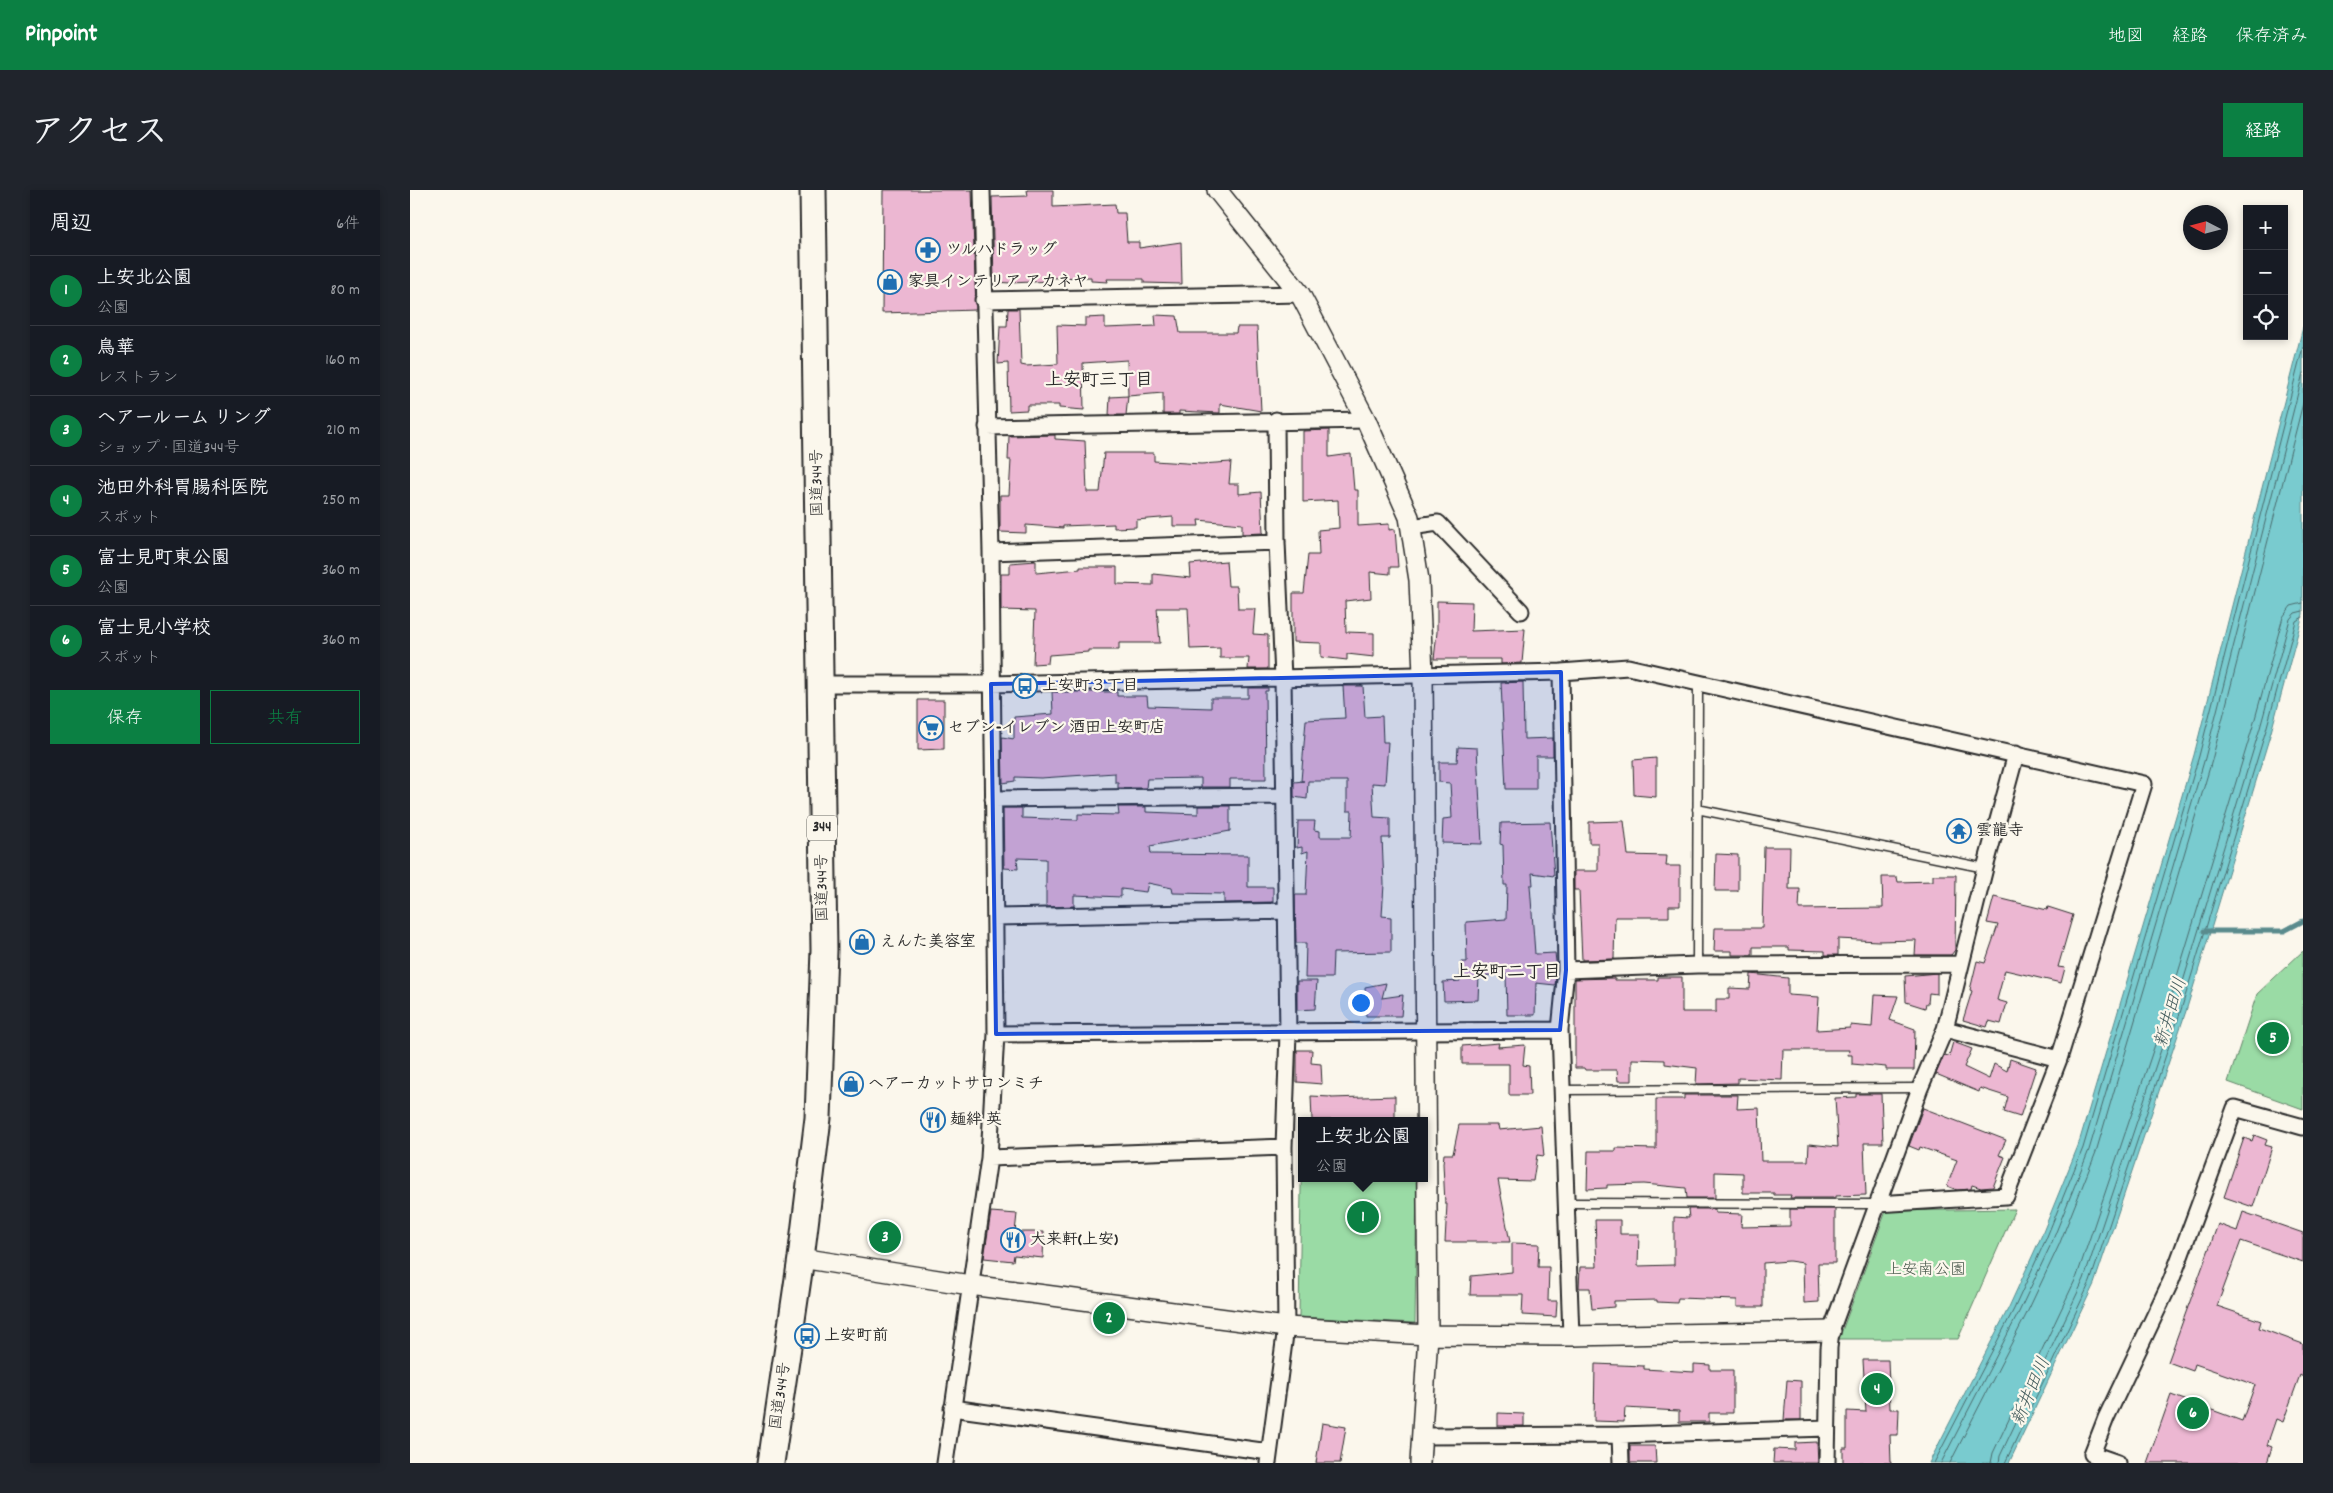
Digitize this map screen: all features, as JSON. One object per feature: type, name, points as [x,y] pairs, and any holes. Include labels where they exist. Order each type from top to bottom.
[{"type":"highway","name":"国道344号","points":[[771,1463],[801,1258],[818,1118],[822,1042],[824,950],[813,190]]},
{"type":"street","points":[[945,1463],[989,1158],[996,1034],[991,552],[983,300],[982,190]]},
{"type":"street","points":[[1217,190],[1300,294],[1366,420],[1409,516],[1419,580],[1422,674],[1427,1117]]},
{"type":"street","points":[[983,300],[1300,294]]},
{"type":"street","points":[[987,427],[1276,420],[1366,420]]},
{"type":"street","points":[[952,1408],[1269,1458],[1286,1327],[1284,1147],[1288,1033],[1283,678],[1277,542],[1276,420]]},
{"type":"street","points":[[1410,527],[1438,523],[1521,611]]},
{"type":"street","points":[[991,552],[1277,542]]},
{"type":"street","points":[[820,684],[991,684],[1283,678],[1561,672],[1628,667],[2144,784],[2059,1059],[2006,1196],[1877,1204]]},
{"type":"street","points":[[1561,672],[1566,970],[1560,1030],[1571,1336]]},
{"type":"street","points":[[1827,1463],[1831,1331],[1920,1088],[1945,1028],[1960,964],[2016,754]]},
{"type":"street","points":[[993,799],[1284,796]]},
{"type":"street","points":[[995,917],[1285,911]]},
{"type":"street","points":[[1566,970],[1697,966],[1960,964]]},
{"type":"street","points":[[1945,1028],[2059,1059]]},
{"type":"street","points":[[996,1034],[1560,1030]]},
{"type":"street","points":[[2118,1463],[2092,1454],[2106,1418],[2171,1281],[2235,1108],[2303,1127]]},
{"type":"street","points":[[989,1158],[1284,1147]]},
{"type":"street","points":[[1420,1463],[1428,1335],[1427,1182]]},
{"type":"street","points":[[801,1258],[970,1286],[1286,1327],[1428,1335],[1571,1336],[1831,1331]]},
{"type":"street","points":[[1423,1436],[1620,1435],[1827,1428]]},
{"type":"street","points":[[1620,1435],[1621,1463]]},
{"type":"lane","points":[[1697,966],[1698,683]]},
{"type":"lane","points":[[1697,809],[1985,868]]},
{"type":"lane","points":[[1562,1090],[1920,1088]]},
{"type":"lane","points":[[1566,1203],[1877,1204]]},
{"type":"highlighted area","points":[[1561,672],[1566,970],[1560,1030],[996,1034],[991,684]]},
{"type":"green space","points":[[2303,951],[2303,1109],[2228,1082],[2257,994]]},
{"type":"green space","points":[[1301,1182],[1417,1182],[1415,1323],[1299,1317]]},
{"type":"green space","name":"上安南公園","points":[[2015,1209],[1958,1339],[1839,1339],[1886,1211]]},
{"type":"water","name":"新井田川","points":[[2303,327],[2303,614],[2271,732],[2186,1011],[2094,1284],[2009,1463],[1929,1463],[2009,1307],[2041,1237],[2078,1146],[2194,755]]},
{"type":"building","name":"ツルハドラッグ","points":[[883,190],[972,190],[976,310],[882,313]]},
{"type":"building","points":[[1027,190],[1053,190],[1053,207],[1115,204],[1116,213],[1125,213],[1127,242],[1139,242],[1139,248],[1181,242],[1182,284],[1144,283],[1144,279],[1107,279],[1108,282],[1091,281],[1091,277],[1052,278],[1052,281],[994,282],[992,197],[1028,196]]},
{"type":"building","points":[[1008,309],[1019,309],[1021,365],[1026,366],[1058,364],[1057,325],[1085,326],[1085,318],[1105,317],[1105,328],[1156,326],[1155,315],[1177,316],[1180,333],[1236,333],[1237,327],[1257,327],[1261,411],[1220,404],[1220,413],[1179,411],[1179,414],[1163,414],[1163,393],[1128,396],[1127,360],[1083,363],[1084,410],[1059,408],[1059,405],[1027,405],[1027,410],[1009,411],[1008,363],[998,364],[1000,326],[1007,326]]},
{"type":"building","points":[[1128,396],[1126,415],[1109,415],[1110,397]]},
{"type":"building","points":[[1329,430],[1329,457],[1351,454],[1354,490],[1358,490],[1358,526],[1389,524],[1389,530],[1395,529],[1398,567],[1390,567],[1390,574],[1370,572],[1371,598],[1345,601],[1346,632],[1374,633],[1374,657],[1347,654],[1347,660],[1321,657],[1321,643],[1293,642],[1293,593],[1304,593],[1308,555],[1319,555],[1318,530],[1339,528],[1338,500],[1303,502],[1303,431]]},
{"type":"building","points":[[1055,435],[1055,439],[1085,441],[1087,492],[1100,492],[1104,453],[1154,453],[1154,461],[1201,464],[1231,462],[1229,484],[1239,484],[1239,494],[1261,492],[1263,533],[1242,534],[1242,524],[1198,520],[1199,526],[1173,526],[1173,517],[1136,520],[1136,527],[1114,528],[1114,524],[1063,526],[1063,528],[1026,525],[1026,533],[1000,532],[1000,495],[1009,495],[1011,460],[1008,460],[1009,436]]},
{"type":"building","points":[[1036,561],[1036,573],[1080,569],[1080,567],[1117,567],[1117,584],[1153,585],[1153,574],[1191,578],[1190,564],[1226,561],[1228,586],[1237,586],[1238,609],[1255,609],[1253,634],[1268,635],[1268,669],[1248,669],[1249,658],[1220,658],[1220,648],[1190,649],[1188,608],[1157,608],[1160,643],[1119,643],[1119,650],[1088,650],[1088,652],[1049,655],[1048,663],[1033,664],[1035,611],[1001,610],[1001,574],[1010,574],[1010,563]]},
{"type":"building","points":[[1437,601],[1472,602],[1471,631],[1525,629],[1522,663],[1501,664],[1501,659],[1434,659],[1437,632]]},
{"type":"building","points":[[1523,682],[1524,739],[1553,738],[1553,756],[1536,756],[1536,789],[1506,789],[1501,683]]},
{"type":"building","points":[[1343,686],[1363,686],[1365,717],[1382,716],[1383,742],[1388,742],[1385,784],[1372,783],[1374,817],[1390,818],[1390,838],[1382,838],[1384,884],[1382,916],[1391,917],[1391,952],[1333,953],[1332,978],[1305,978],[1306,943],[1296,943],[1295,895],[1306,895],[1308,851],[1302,853],[1302,847],[1297,848],[1298,821],[1315,821],[1314,830],[1320,831],[1320,837],[1351,837],[1352,811],[1347,811],[1347,781],[1308,781],[1307,799],[1294,797],[1294,782],[1304,781],[1301,781],[1306,720],[1345,718]]},
{"type":"building","points":[[1248,688],[1268,688],[1268,691],[1265,691],[1266,779],[1230,779],[1230,787],[1201,787],[1201,778],[1147,779],[1146,788],[1118,788],[1118,782],[1115,782],[1115,773],[1041,778],[1015,777],[1015,781],[1003,783],[1002,737],[1014,739],[1014,717],[1053,714],[1052,692],[1117,692],[1117,696],[1147,696],[1148,706],[1211,708],[1211,698],[1248,698]]},
{"type":"building","points":[[918,700],[944,700],[944,749],[918,750]]},
{"type":"building","points":[[1458,747],[1477,748],[1482,844],[1442,843],[1443,819],[1452,818],[1450,783],[1439,782],[1439,762],[1457,762]]},
{"type":"building","points":[[1656,758],[1656,797],[1634,795],[1633,760]]},
{"type":"building","points":[[1198,806],[1230,806],[1230,831],[1150,846],[1151,854],[1248,855],[1248,887],[1273,887],[1273,902],[1224,903],[1224,894],[1173,893],[1172,888],[1148,883],[1146,892],[1121,889],[1121,897],[1074,895],[1074,906],[1046,907],[1046,859],[1017,858],[1018,869],[1004,868],[1003,808],[1022,808],[1022,818],[1078,820],[1078,814],[1119,815],[1118,807],[1146,807],[1146,812],[1198,814]]},
{"type":"building","points":[[1624,821],[1628,855],[1667,856],[1666,866],[1680,866],[1680,906],[1669,906],[1669,917],[1615,917],[1614,959],[1582,960],[1579,890],[1574,890],[1574,871],[1598,871],[1598,843],[1589,843],[1589,822]]},
{"type":"building","points":[[1550,822],[1554,876],[1532,873],[1533,885],[1530,885],[1535,954],[1555,953],[1557,970],[1555,985],[1536,983],[1535,1015],[1507,1015],[1506,974],[1479,976],[1478,1000],[1444,1001],[1443,982],[1460,981],[1461,962],[1467,962],[1466,922],[1506,919],[1507,885],[1504,885],[1503,845],[1500,844],[1501,823]]},
{"type":"building","points":[[1764,847],[1790,847],[1789,889],[1800,889],[1799,909],[1883,908],[1882,877],[1897,877],[1898,882],[1933,881],[1933,875],[1956,875],[1955,950],[1951,955],[1915,955],[1916,940],[1838,939],[1838,955],[1825,955],[1825,951],[1789,950],[1789,947],[1753,947],[1753,955],[1732,955],[1732,951],[1714,951],[1715,928],[1762,928]]},
{"type":"building","points":[[1716,854],[1738,855],[1738,891],[1715,891]]},
{"type":"building","points":[[1994,897],[2047,910],[2048,907],[2073,915],[2058,967],[2065,968],[2061,983],[2005,970],[1997,1000],[2007,1003],[2001,1024],[1989,1021],[1987,1027],[1963,1020],[1972,991],[1970,990],[1977,961],[1985,963],[1998,925],[1987,923]]},
{"type":"building","points":[[1937,973],[1937,994],[1929,993],[1928,1003],[1926,1003],[1925,1008],[1906,1002],[1905,976]]},
{"type":"building","points":[[1751,974],[1788,978],[1788,995],[1819,997],[1817,1030],[1850,1028],[1850,1025],[1872,1027],[1874,995],[1898,996],[1890,1020],[1915,1029],[1914,1070],[1886,1070],[1886,1067],[1852,1064],[1852,1055],[1848,1055],[1849,1050],[1783,1050],[1782,1080],[1738,1078],[1738,1083],[1696,1084],[1697,1068],[1665,1064],[1665,1060],[1632,1059],[1632,1081],[1618,1081],[1617,1070],[1585,1070],[1584,1068],[1575,1068],[1575,979],[1658,980],[1658,977],[1682,977],[1682,1012],[1716,1012],[1716,999],[1729,999],[1729,988],[1750,989]]},
{"type":"building","points":[[1297,981],[1317,981],[1315,1009],[1297,1010]]},
{"type":"building","points":[[1386,983],[1382,998],[1403,995],[1401,1016],[1366,1016],[1365,987]]},
{"type":"building","points":[[1953,1042],[1972,1049],[1964,1067],[1989,1079],[1994,1064],[2007,1071],[2010,1059],[2036,1068],[2020,1117],[2004,1112],[2008,1097],[1980,1088],[1979,1092],[1936,1074],[1944,1055],[1949,1056]]},
{"type":"building","points":[[1499,1043],[1498,1047],[1525,1045],[1523,1065],[1529,1066],[1530,1095],[1509,1095],[1509,1064],[1462,1064],[1462,1046]]},
{"type":"building","points":[[1297,1050],[1312,1050],[1311,1063],[1321,1064],[1322,1084],[1297,1082]]},
{"type":"building","points":[[1856,1094],[1881,1094],[1883,1143],[1864,1143],[1866,1195],[1835,1196],[1835,1198],[1790,1198],[1791,1195],[1774,1195],[1774,1193],[1743,1193],[1743,1173],[1715,1172],[1715,1198],[1687,1198],[1686,1188],[1644,1184],[1607,1185],[1607,1188],[1587,1189],[1588,1151],[1616,1151],[1616,1148],[1656,1149],[1656,1099],[1684,1099],[1684,1095],[1738,1095],[1737,1109],[1759,1108],[1761,1161],[1808,1161],[1809,1144],[1838,1147],[1835,1098],[1856,1097]]},
{"type":"building","points":[[1311,1096],[1331,1098],[1395,1096],[1395,1117],[1312,1117]]},
{"type":"building","points":[[1923,1108],[2006,1140],[1999,1155],[2005,1157],[1993,1187],[1981,1188],[1972,1185],[1971,1189],[1957,1190],[1947,1186],[1957,1160],[1920,1147],[1919,1150],[1909,1146]]},
{"type":"building","points":[[1459,1125],[1498,1125],[1499,1130],[1541,1126],[1544,1156],[1537,1155],[1533,1181],[1498,1180],[1510,1242],[1445,1242],[1447,1204],[1445,1204],[1444,1154],[1453,1154]]},
{"type":"building","points":[[2254,1135],[2267,1140],[2265,1145],[2272,1147],[2253,1207],[2224,1197],[2244,1138],[2252,1141]]},
{"type":"building","points":[[1688,1209],[1715,1209],[1715,1213],[1742,1214],[1741,1227],[1790,1226],[1790,1209],[1835,1209],[1835,1263],[1818,1263],[1819,1302],[1804,1303],[1803,1263],[1789,1261],[1763,1263],[1763,1307],[1737,1307],[1737,1300],[1678,1298],[1677,1303],[1657,1302],[1657,1300],[1614,1301],[1614,1307],[1592,1309],[1590,1288],[1579,1288],[1580,1267],[1597,1267],[1595,1220],[1620,1220],[1620,1234],[1639,1234],[1638,1266],[1674,1265],[1674,1217],[1689,1218]]},
{"type":"building","name":"大来軒(上安)","points":[[991,1212],[1017,1214],[1015,1232],[1044,1232],[1043,1258],[1014,1255],[1013,1261],[984,1258]]},
{"type":"building","points":[[2243,1212],[2303,1233],[2303,1262],[2241,1241],[2217,1306],[2261,1321],[2259,1328],[2303,1344],[2303,1377],[2300,1375],[2283,1422],[2276,1419],[2267,1445],[2272,1447],[2267,1463],[2147,1463],[2171,1395],[2242,1421],[2255,1385],[2195,1364],[2193,1371],[2168,1362],[2218,1224],[2237,1231]]},
{"type":"building","points":[[1512,1243],[1539,1244],[1538,1267],[1549,1267],[1548,1301],[1557,1301],[1556,1317],[1522,1315],[1523,1295],[1470,1295],[1471,1276],[1512,1272]]},
{"type":"building","points":[[1863,1360],[1888,1360],[1890,1409],[1899,1409],[1898,1435],[1890,1435],[1891,1463],[1843,1463],[1843,1448],[1847,1448],[1847,1411],[1866,1412]]},
{"type":"building","points":[[1595,1364],[1644,1366],[1644,1369],[1694,1372],[1694,1364],[1710,1365],[1710,1370],[1733,1370],[1733,1413],[1709,1413],[1709,1422],[1679,1422],[1679,1411],[1625,1408],[1624,1422],[1594,1421]]},
{"type":"building","points":[[1787,1380],[1801,1381],[1801,1420],[1784,1420]]},
{"type":"building","points":[[1498,1413],[1524,1414],[1524,1426],[1498,1426]]},
{"type":"building","points":[[1322,1423],[1346,1427],[1340,1463],[1316,1463]]},
{"type":"building","points":[[1817,1442],[1818,1463],[1773,1463],[1774,1449],[1795,1450],[1795,1443]]},
{"type":"building","points":[[1630,1446],[1655,1446],[1656,1463],[1630,1463]]},
{"type":"waterway","points":[[2204,931],[2284,931],[2303,921]]},
{"type":"place","name":"ツルハドラッグ","points":[[928,250]]},
{"type":"place","name":"家具インテリア アカネヤ","points":[[890,282]]},
{"type":"place","name":"上安町３丁目","points":[[1025,686]]},
{"type":"place","name":"セブン-イレブン 酒田上安町店","points":[[931,728]]},
{"type":"place","name":"雲龍寺","points":[[1959,831]]},
{"type":"place","name":"えんた美容室","points":[[862,942]]},
{"type":"place","name":"富士見町東公園","points":[[2273,1038]]},
{"type":"place","name":"ヘアーカットサロンミチ","points":[[851,1084]]},
{"type":"place","name":"麺絆 英","points":[[933,1120]]},
{"type":"place","name":"上安北公園","points":[[1363,1217]]},
{"type":"place","name":"ヘアールーム リング","points":[[885,1237]]},
{"type":"place","name":"大来軒(上安)","points":[[1013,1240]]},
{"type":"place","name":"鳥華","points":[[1109,1318]]},
{"type":"place","name":"上安町前","points":[[807,1336]]},
{"type":"place","name":"池田外科胃腸科医院","points":[[1877,1389]]},
{"type":"place","name":"富士見小学校","points":[[2193,1413]]},
{"type":"district","name":"上安町三丁目","points":[[1099,381]]},
{"type":"district","name":"上安町二丁目","points":[[1507,973]]}]
